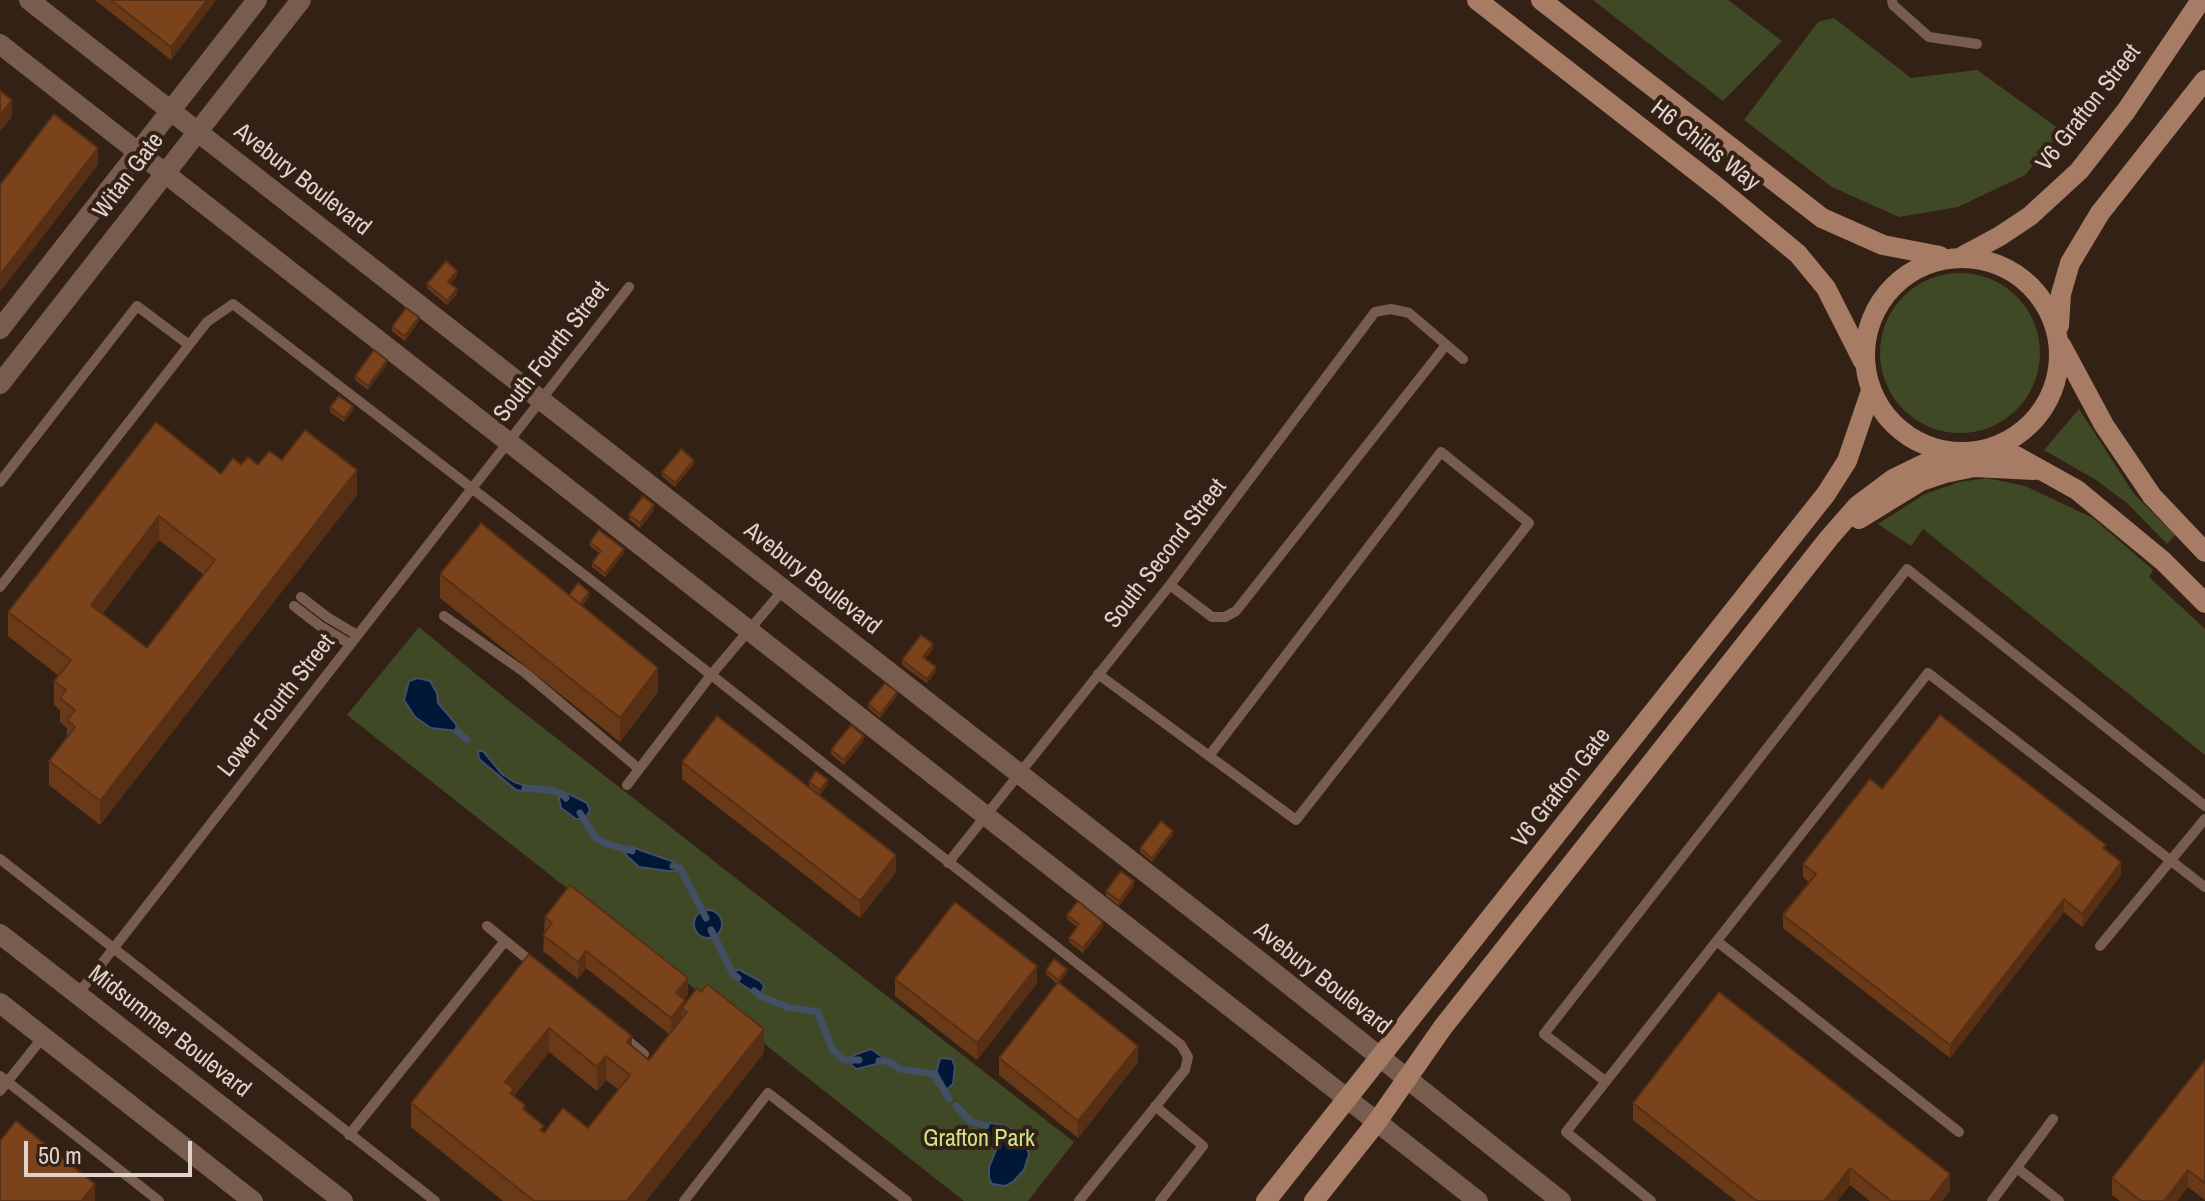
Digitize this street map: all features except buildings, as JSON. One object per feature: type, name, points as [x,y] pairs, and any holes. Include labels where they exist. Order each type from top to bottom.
[{"type":"street","name":"Avebury Boulevard","points":[[29,0],[1263,964],[1561,1201]]},
{"type":"street","name":"Witan Gate","points":[[0,329],[257,0]]},
{"type":"street","name":"Witan Gate","points":[[0,384],[301,0]]},
{"type":"street","name":"H6 Childs Way","points":[[1477,0],[1778,236],[1815,274],[1837,306],[1865,364]]},
{"type":"street","name":"H6 Childs Way","points":[[1541,0],[1803,204],[1838,227],[1883,245],[1955,257]]},
{"type":"street","name":"V6 Grafton Street","points":[[1955,257],[2000,236],[2030,216],[2079,171],[2126,111],[2201,0]]},
{"type":"street","points":[[0,44],[1478,1201]]},
{"type":"street","points":[[1314,1201],[1376,1123],[1443,1027],[1857,506],[1893,479],[1924,464],[1960,453],[1986,450],[2013,439],[2035,421],[2050,397],[2059,370],[2061,294],[2070,263],[2100,213],[2205,80]]},
{"type":"street","points":[[1960,453],[1931,448],[1906,435],[1885,415],[1871,391],[1865,364],[1866,335],[1877,307],[1895,283],[1920,266],[1955,257],[1988,260],[2012,271],[2033,288],[2049,310],[2058,338],[2104,425],[2152,496],[2205,552]]},
{"type":"street","name":"V6 Grafton Gate","points":[[1266,1201],[1826,494],[1847,461],[1871,391]]},
{"type":"street","points":[[1986,450],[2016,456],[2077,490],[2163,561],[2205,603]]},
{"type":"street","points":[[1829,538],[1921,481],[1945,473],[1974,467],[2043,470]]},
{"type":"street","name":"Midsummer Boulevard","points":[[0,934],[343,1201]]},
{"type":"street","points":[[0,1003],[253,1201]]},
{"type":"lane","points":[[1892,0],[1893,5],[1929,37],[1977,44]]},
{"type":"lane","name":"South Fourth Street","points":[[507,442],[629,287]]},
{"type":"lane","points":[[0,587],[207,322],[233,304],[1181,1045],[1188,1057],[1185,1070],[1079,1201]]},
{"type":"lane","points":[[0,482],[137,306],[189,345]]},
{"type":"lane","name":"South Second Street","points":[[948,863],[1170,585],[1375,312],[1391,309],[1409,313],[1446,345]]},
{"type":"lane","points":[[1170,585],[1212,617],[1225,617],[1236,611],[1446,345],[1463,359]]},
{"type":"lane","name":"Lower Fourth Street","points":[[78,994],[507,442]]},
{"type":"lane","points":[[1098,674],[1209,756],[1296,820],[1529,523],[1441,452],[1209,756]]},
{"type":"lane","points":[[1605,1081],[1544,1034],[1907,569],[2205,806]]},
{"type":"lane","points":[[627,785],[711,675],[783,590]]},
{"type":"lane","points":[[297,601],[320,626],[354,639]]},
{"type":"lane","points":[[444,616],[524,672],[638,768]]},
{"type":"lane","points":[[1651,1201],[1566,1132],[1928,673],[2205,887]]},
{"type":"lane","points":[[2100,946],[2205,819]]},
{"type":"lane","points":[[0,859],[435,1201]]},
{"type":"lane","points":[[487,926],[540,969]]},
{"type":"lane","points":[[349,1135],[505,941]]},
{"type":"lane","points":[[1718,942],[1959,1132]]},
{"type":"lane","points":[[609,1026],[644,1054]]},
{"type":"lane","points":[[43,1037],[2,1083],[159,1201]]},
{"type":"lane","points":[[684,1201],[768,1093],[907,1201]]},
{"type":"lane","points":[[1155,1106],[1203,1146],[1160,1201]]},
{"type":"lane","points":[[1992,1201],[2053,1119]]},
{"type":"lane","points":[[2017,1168],[2059,1201]]},
{"type":"green space","points":[[1593,0],[1728,0],[1782,41],[1723,101]]},
{"type":"green space","points":[[1834,18],[1911,78],[1977,70],[2062,131],[2025,175],[1958,207],[1899,217],[1832,187],[1744,120],[1818,22]]},
{"type":"green space","points":[[1960,273],[1990,279],[2016,297],[2034,323],[2040,353],[2034,383],[2016,409],[1990,427],[1960,433],[1930,427],[1904,409],[1886,383],[1880,353],[1886,323],[1904,297],[1930,279]]},
{"type":"green space","points":[[2079,409],[2134,494],[2175,535],[2167,544],[2127,503],[2096,480],[2044,450]]},
{"type":"green space","points":[[1987,478],[2025,486],[2093,518],[2153,570],[2149,577],[2205,629],[2205,755],[1923,529],[1911,546],[1878,524],[1925,494],[1959,482]]},
{"type":"green space","name":"Grafton Park","points":[[419,627],[505,698],[1074,1142],[1028,1201],[964,1201],[347,715]]},
{"type":"water","points":[[418,678],[430,681],[437,693],[438,703],[456,724],[457,731],[431,728],[415,717],[404,700],[409,681]]},
{"type":"water","points":[[478,751],[483,751],[502,774],[533,788],[516,790],[479,759]]},
{"type":"water","points":[[567,793],[587,803],[590,810],[585,819],[576,819],[561,808],[559,798]]},
{"type":"water","points":[[629,846],[674,862],[680,868],[668,871],[639,867],[626,855],[625,848]]},
{"type":"water","points":[[708,910],[718,914],[722,924],[718,934],[708,938],[698,934],[694,924],[698,914]]},
{"type":"water","points":[[738,969],[760,981],[764,986],[760,996],[738,982],[733,974]]},
{"type":"water","points":[[871,1049],[888,1061],[857,1069],[852,1066],[850,1060],[854,1055]]},
{"type":"water","points":[[940,1058],[952,1059],[955,1067],[953,1084],[946,1090],[941,1090],[934,1081]]},
{"type":"water","points":[[991,1123],[1004,1125],[1022,1135],[1029,1154],[1024,1170],[1005,1186],[992,1184],[989,1178],[989,1167],[996,1150],[987,1144],[983,1132]]},
{"type":"waterway","points":[[457,731],[467,740]]},
{"type":"waterway","points":[[525,788],[550,790],[566,798]]},
{"type":"waterway","points":[[580,813],[595,837],[604,843],[632,851]]},
{"type":"waterway","points":[[673,866],[680,868],[706,918]]},
{"type":"waterway","points":[[711,930],[738,978]]},
{"type":"waterway","points":[[754,991],[787,1007],[818,1012],[832,1049],[844,1060],[859,1060]]},
{"type":"waterway","points":[[879,1061],[888,1061],[900,1069],[935,1074],[949,1099]]},
{"type":"waterway","points":[[956,1106],[970,1121],[986,1126]]}]
